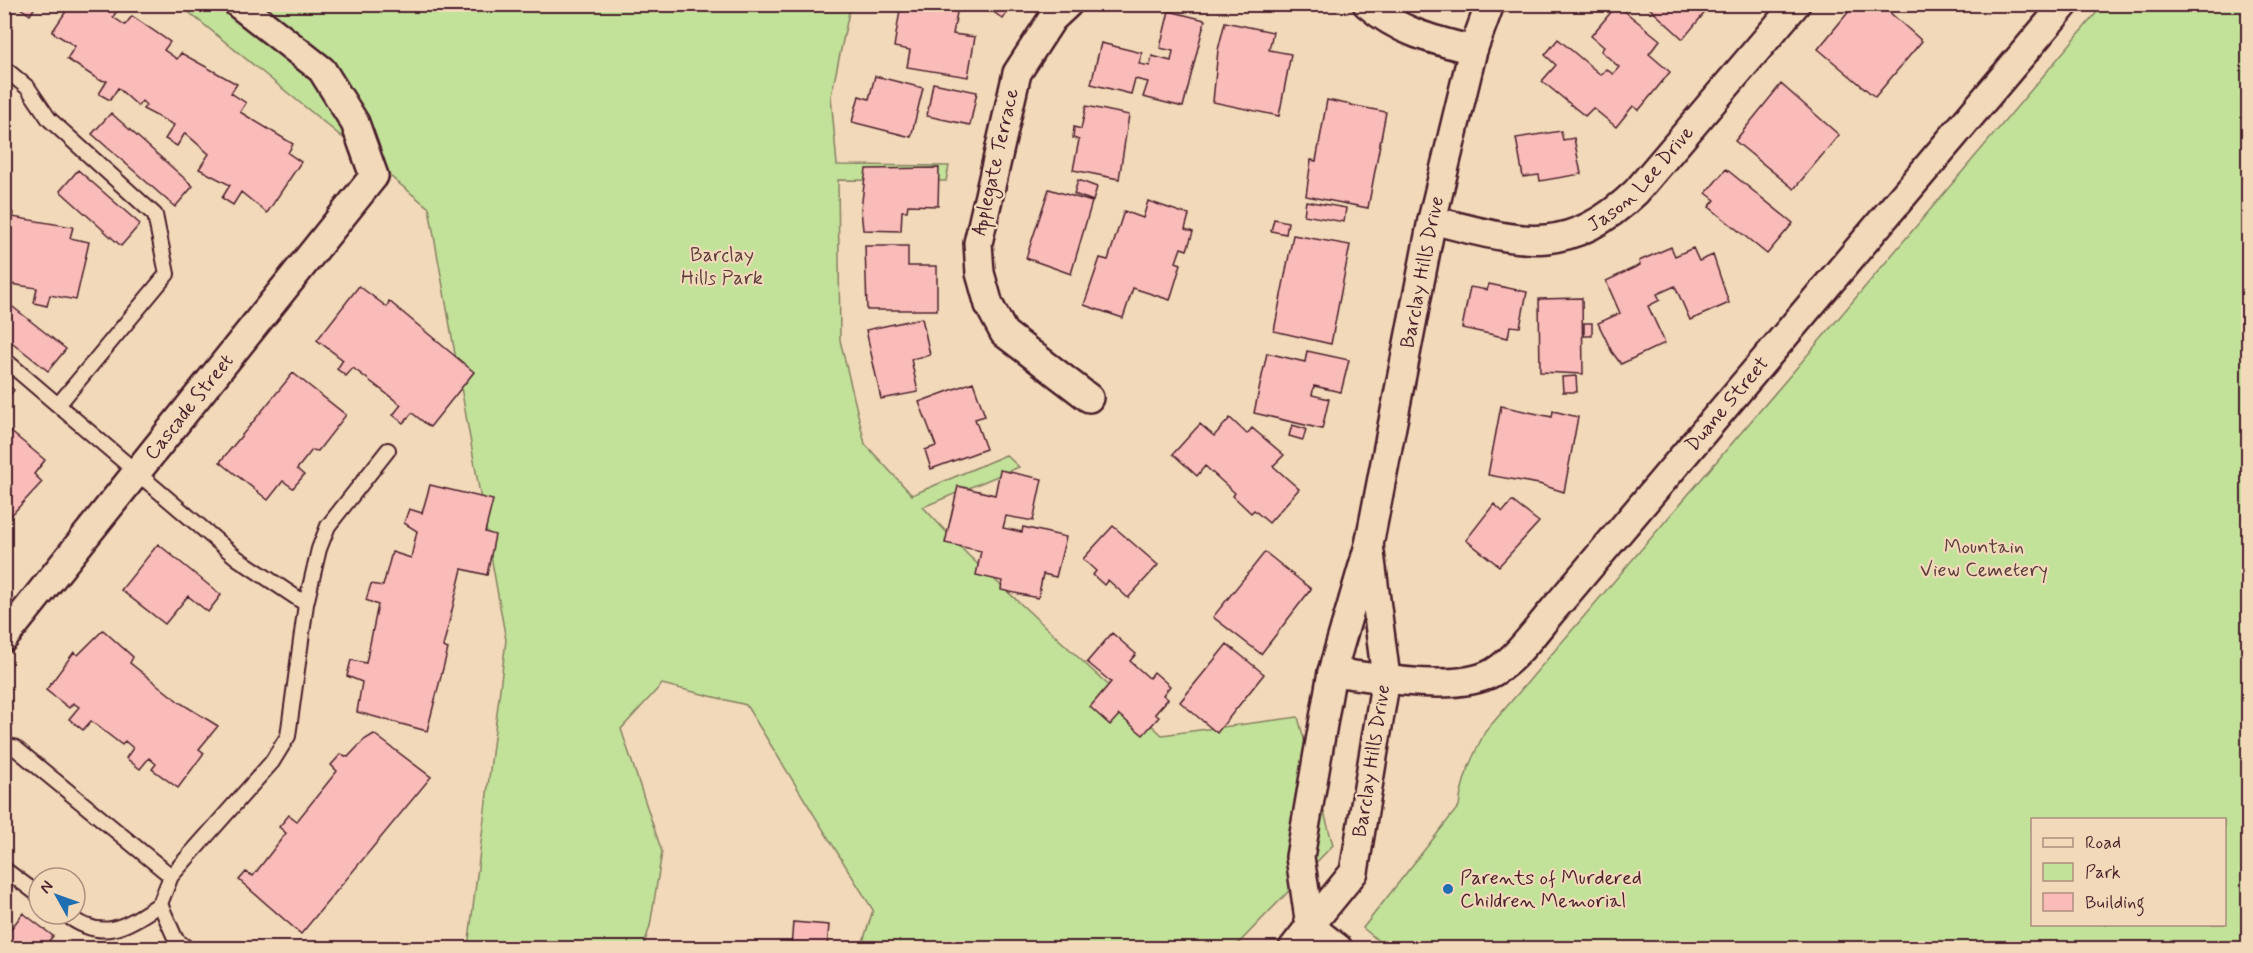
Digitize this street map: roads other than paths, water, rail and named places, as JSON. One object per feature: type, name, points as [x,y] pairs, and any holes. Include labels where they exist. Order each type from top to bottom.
[{"type":"street","name":"Cascade Street","points":[[4,638],[374,176],[355,123],[322,70],[238,4]]},
{"type":"street","name":"Applegate Terrace","points":[[1068,4],[1052,19],[1017,73],[978,243],[980,273],[989,305],[1004,333],[1089,398]]},
{"type":"street","points":[[1367,4],[1380,16],[1413,34],[1473,50]]},
{"type":"street","name":"Barclay Hills Drive","points":[[1310,926],[1300,857],[1332,672],[1369,545],[1432,220],[1473,50],[1490,4]]},
{"type":"street","name":"Jason Lee Drive","points":[[1432,220],[1514,240],[1543,240],[1581,231],[1617,210],[1636,192],[1796,4]]},
{"type":"street","name":"Duane Street","points":[[1332,672],[1451,684],[1473,682],[1495,671],[1522,646],[2065,4]]},
{"type":"street","name":"Barclay Hills Drive","points":[[1293,948],[1354,872],[1386,678],[1369,545]]},
{"type":"street","points":[[1310,926],[1338,948]]},
{"type":"lane","points":[[4,68],[28,88],[49,119],[155,215],[167,274],[58,405]]},
{"type":"lane","points":[[4,359],[237,558],[306,604]]},
{"type":"lane","points":[[83,926],[108,931],[135,920],[160,904],[171,876],[272,762],[288,736],[306,604],[319,549],[328,526],[388,450]]},
{"type":"lane","points":[[4,749],[14,747],[171,876]]},
{"type":"lane","points":[[4,869],[27,886]]},
{"type":"lane","points":[[160,904],[176,940],[187,948]]},
{"type":"place","name":"Parents of Murdered Children Memorial","points":[[1448,889]]},
{"type":"park label","name":"Barclay Hills Park","points":[[722,266]]},
{"type":"park label","name":"Mountain View Cemetery","points":[[1984,558]]}]
